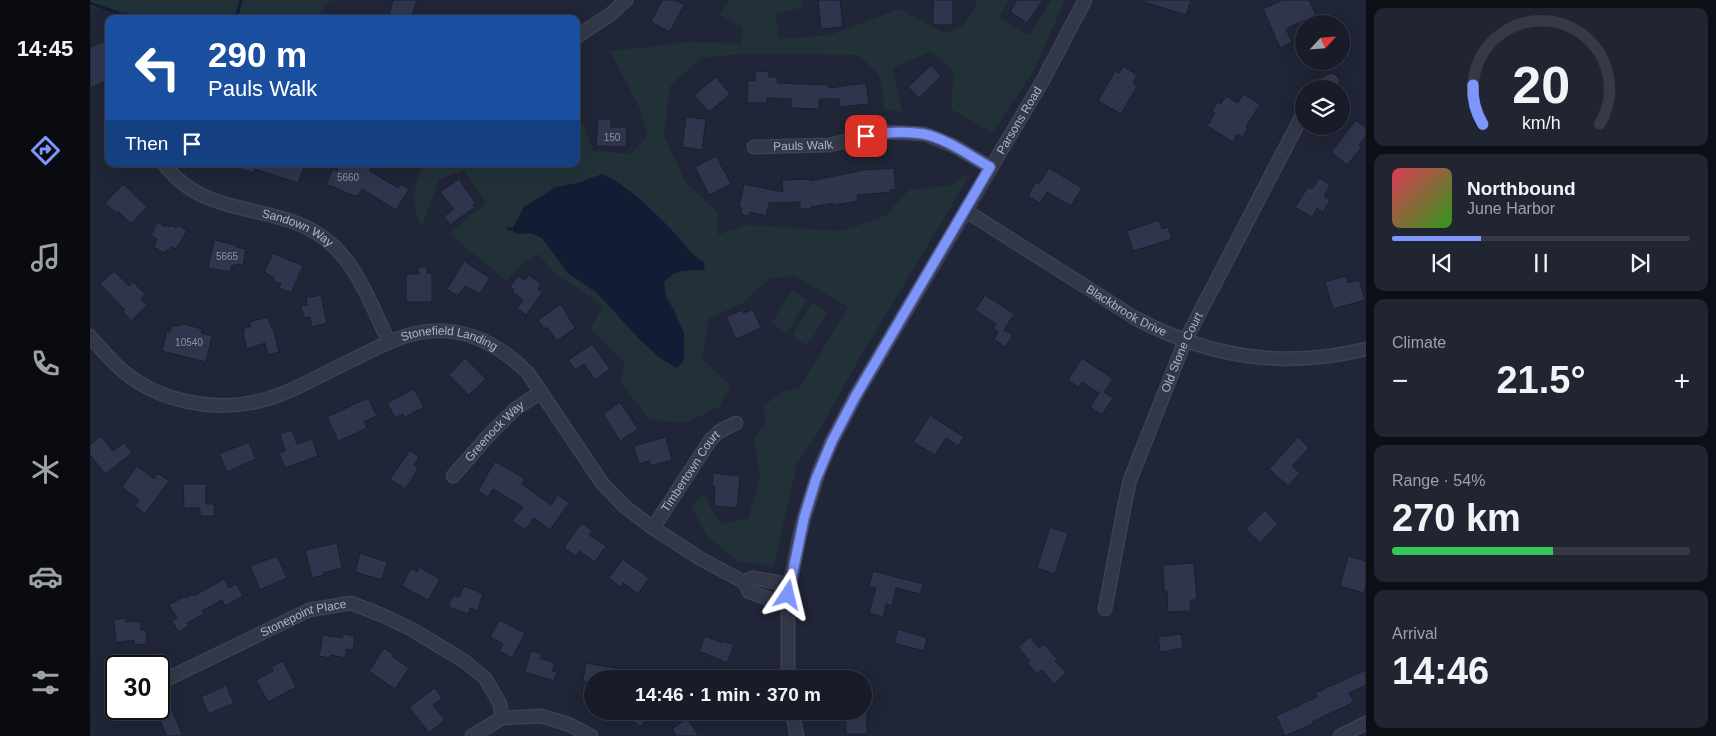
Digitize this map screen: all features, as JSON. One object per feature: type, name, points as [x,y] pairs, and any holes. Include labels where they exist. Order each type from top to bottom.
[{"type":"street","points":[[580,34],[612,14],[626,0]]},
{"type":"street","name":"Parsons Road","points":[[788,670],[788,595],[804,518],[816,479],[832,441],[855,397],[1042,82],[1085,0]]},
{"type":"street","name":"Old Stone Court","points":[[1106,609],[1130,480],[1185,341],[1295,129]]},
{"type":"street","name":"Pauls Walk","points":[[754,147],[829,145],[885,132],[925,134],[954,146],[990,167]]},
{"type":"street","name":"Sandown Way","points":[[167,167],[178,180],[198,194],[221,203],[295,222],[313,230],[329,241],[354,270],[389,342]]},
{"type":"street","name":"Blackbrook Drive","points":[[966,211],[1136,318],[1161,332],[1185,341],[1221,351],[1278,359],[1306,359],[1366,349]]},
{"type":"street","name":"Stonefield Landing","points":[[90,336],[110,360],[141,384],[176,399],[220,406],[261,400],[286,391],[389,342],[409,335],[431,331],[453,332],[474,336],[494,345],[512,357],[528,373],[602,483],[625,507],[653,528],[701,559],[744,582],[752,578],[782,583],[788,595]]},
{"type":"street","name":"Greenock Way","points":[[454,476],[490,434],[515,409],[541,392]]},
{"type":"street","name":"Timbertown Court","points":[[653,528],[711,439],[720,431],[736,423]]},
{"type":"street","name":"Stonepoint Place","points":[[170,678],[309,610],[350,603],[413,630],[464,661],[485,678],[500,704],[502,718]]},
{"type":"street","points":[[472,736],[502,718],[541,716],[568,724],[591,736]]},
{"type":"street","points":[[794,720],[797,736]]},
{"type":"street","points":[[1340,736],[1366,723]]},
{"type":"shaded area","points":[[90,0],[331,0],[320,15],[129,15],[129,12],[90,7]]},
{"type":"shaded area","points":[[730,0],[801,0],[803,7],[776,14],[779,39],[830,35],[899,9],[945,33],[963,26],[977,4],[976,0],[1008,0],[999,18],[1030,35],[1051,0],[1065,0],[1033,72],[992,133],[951,109],[954,72],[931,51],[893,68],[902,111],[885,110],[879,75],[859,55],[742,54],[700,58],[670,86],[664,136],[686,183],[718,212],[718,235],[746,225],[842,231],[885,216],[909,190],[952,185],[964,174],[969,177],[860,357],[819,431],[797,464],[774,566],[738,562],[707,536],[691,506],[704,494],[720,524],[748,518],[760,478],[754,439],[766,423],[763,406],[783,392],[800,387],[848,307],[795,276],[770,278],[741,304],[709,318],[702,359],[731,386],[719,407],[685,423],[649,420],[620,381],[625,363],[590,329],[603,306],[554,273],[539,254],[523,263],[507,281],[449,234],[486,203],[464,170],[439,180],[422,227],[414,202],[415,189],[422,167],[580,167],[580,123],[584,124],[593,151],[631,154],[648,135],[639,107],[610,51],[692,42],[741,44],[743,27],[719,15]]},
{"type":"shaded area","points":[[792,290],[807,300],[787,333],[771,324]]},
{"type":"shaded area","points":[[812,302],[828,312],[807,346],[792,336]]},
{"type":"water","points":[[602,174],[639,198],[671,229],[690,251],[704,262],[705,269],[678,272],[673,274],[664,283],[666,297],[684,333],[684,360],[677,368],[660,358],[640,340],[597,293],[568,273],[542,238],[530,233],[518,234],[512,229],[524,207],[556,187],[578,183]]},
{"type":"building","points":[[393,0],[417,0],[412,15],[389,15]]},
{"type":"building","points":[[662,0],[675,0],[684,5],[670,32],[651,22]]},
{"type":"building","points":[[818,0],[840,0],[843,27],[821,29]]},
{"type":"building","points":[[933,0],[953,0],[953,25],[933,25]]},
{"type":"building","points":[[1017,0],[1043,0],[1027,23],[1010,12]]},
{"type":"building","points":[[1144,0],[1191,0],[1186,15],[1144,2]]},
{"type":"building","points":[[1282,0],[1309,0],[1316,15],[1295,15],[1295,25],[1286,29],[1292,42],[1280,48],[1263,9]]},
{"type":"building","points":[[105,41],[105,82],[90,88],[90,47]]},
{"type":"building","points":[[931,65],[941,76],[919,98],[908,87]]},
{"type":"building","points":[[1123,66],[1137,75],[1133,83],[1137,86],[1121,114],[1098,101],[1115,71],[1119,73]]},
{"type":"building","points":[[755,71],[769,72],[769,77],[778,77],[777,83],[829,85],[828,88],[866,83],[869,104],[840,107],[839,99],[819,99],[819,109],[791,108],[791,99],[767,98],[767,103],[747,103],[748,80],[755,81]]},
{"type":"building","points":[[716,77],[730,94],[709,112],[694,95]]},
{"type":"building","points":[[1243,94],[1260,104],[1242,137],[1237,134],[1233,142],[1207,126],[1215,113],[1212,111],[1218,102],[1221,104],[1226,96],[1238,103]]},
{"type":"building","points":[[686,117],[706,119],[702,150],[682,147]]},
{"type":"building","points":[[598,119],[611,119],[611,127],[627,127],[626,147],[596,146]]},
{"type":"building","points":[[1356,120],[1366,128],[1366,136],[1359,145],[1362,147],[1347,165],[1331,152],[1344,135],[1350,135],[1350,128]]},
{"type":"building","points":[[716,156],[731,184],[709,195],[695,167]]},
{"type":"building","points":[[233,167],[304,167],[298,183],[255,169],[254,173]]},
{"type":"building","points":[[339,167],[369,167],[371,168],[370,171],[398,188],[400,184],[409,189],[396,210],[362,189],[358,196],[326,184],[333,169],[337,171]]},
{"type":"building","points":[[894,168],[896,189],[890,190],[891,192],[857,195],[858,201],[833,205],[833,203],[811,207],[811,209],[800,209],[800,202],[769,203],[766,216],[750,212],[749,216],[741,214],[742,208],[739,207],[744,184],[783,192],[782,180],[810,179],[810,181],[864,170]]},
{"type":"building","points":[[1049,168],[1082,188],[1071,206],[1047,192],[1040,203],[1028,196],[1036,182],[1039,184]]},
{"type":"building","points":[[1319,178],[1330,185],[1324,196],[1330,200],[1323,212],[1317,208],[1312,217],[1295,207],[1308,187],[1312,189]]},
{"type":"building","points":[[459,179],[476,204],[473,205],[475,207],[450,225],[444,216],[454,209],[440,192]]},
{"type":"building","points":[[123,184],[147,207],[131,224],[118,211],[116,213],[105,203]]},
{"type":"building","points":[[1159,220],[1162,229],[1168,227],[1172,239],[1133,251],[1127,231]]},
{"type":"building","points":[[158,222],[165,227],[166,225],[170,227],[171,225],[176,228],[178,225],[187,231],[176,249],[171,247],[169,251],[166,250],[164,253],[154,247],[157,239],[151,235]]},
{"type":"building","points":[[214,240],[246,249],[243,265],[232,265],[230,272],[208,268]]},
{"type":"building","points":[[273,253],[303,266],[291,293],[279,288],[281,284],[273,281],[274,278],[264,272]]},
{"type":"building","points":[[464,261],[490,278],[480,294],[465,286],[458,296],[447,289]]},
{"type":"building","points":[[418,267],[427,267],[427,273],[432,273],[432,302],[406,302],[406,274],[419,274]]},
{"type":"building","points":[[114,271],[129,286],[133,282],[145,294],[141,299],[147,305],[131,321],[123,312],[125,310],[100,284]]},
{"type":"building","points":[[529,275],[541,284],[538,289],[542,293],[526,315],[517,308],[523,300],[512,292],[514,290],[510,287],[518,276],[525,280]]},
{"type":"building","points":[[1346,276],[1348,283],[1359,280],[1365,300],[1333,309],[1325,282]]},
{"type":"building","points":[[321,295],[327,323],[312,327],[310,317],[304,318],[301,306],[307,305],[306,298]]},
{"type":"building","points":[[985,295],[1014,314],[1004,330],[1013,335],[1005,347],[994,339],[998,332],[993,328],[996,324],[975,310]]},
{"type":"building","points":[[561,304],[575,328],[557,341],[547,327],[544,329],[538,320]]},
{"type":"building","points":[[753,309],[761,328],[736,339],[726,317],[742,310],[744,313]]},
{"type":"building","points":[[267,317],[274,332],[279,352],[268,355],[265,343],[247,349],[243,333],[245,332],[243,329],[251,326],[249,322]]},
{"type":"building","points":[[184,324],[202,329],[201,333],[212,336],[206,362],[162,351],[167,331],[170,332],[171,327]]},
{"type":"building","points":[[592,344],[610,369],[595,380],[584,364],[575,370],[568,360]]},
{"type":"building","points":[[465,358],[486,379],[469,395],[449,375]]},
{"type":"building","points":[[1082,358],[1113,379],[1104,392],[1113,398],[1102,415],[1090,407],[1099,393],[1082,382],[1078,387],[1068,380]]},
{"type":"building","points":[[414,389],[424,407],[405,417],[403,414],[395,418],[387,403]]},
{"type":"building","points":[[368,398],[377,416],[364,422],[367,428],[338,441],[327,417]]},
{"type":"building","points":[[620,402],[638,429],[620,441],[603,414]]},
{"type":"building","points":[[930,415],[964,437],[958,446],[946,438],[935,455],[913,442]]},
{"type":"building","points":[[292,430],[297,444],[312,439],[318,456],[285,468],[279,453],[285,451],[280,434]]},
{"type":"building","points":[[101,436],[113,451],[124,443],[132,453],[105,474],[90,455],[90,445]]},
{"type":"building","points":[[666,437],[672,460],[650,466],[649,461],[639,464],[633,446]]},
{"type":"building","points":[[1298,437],[1309,448],[1292,466],[1300,473],[1288,486],[1269,469]]},
{"type":"building","points":[[249,442],[256,459],[227,472],[219,454]]},
{"type":"building","points":[[410,450],[419,457],[414,465],[418,469],[405,489],[390,479]]},
{"type":"building","points":[[495,461],[525,479],[522,484],[551,505],[558,495],[569,503],[550,530],[534,518],[525,530],[512,521],[523,507],[493,489],[488,497],[478,491]]},
{"type":"building","points":[[137,466],[154,479],[158,473],[169,481],[145,514],[135,506],[139,500],[122,487]]},
{"type":"building","points":[[713,473],[740,476],[737,508],[714,506],[715,487],[712,487]]},
{"type":"building","points":[[183,484],[206,484],[206,504],[214,504],[215,516],[200,516],[200,508],[184,508]]},
{"type":"building","points":[[1265,510],[1278,524],[1260,543],[1246,529]]},
{"type":"building","points":[[581,523],[592,530],[589,535],[606,546],[595,562],[579,551],[576,556],[564,548]]},
{"type":"building","points":[[1050,527],[1068,533],[1055,574],[1037,568]]},
{"type":"building","points":[[337,543],[342,568],[312,578],[305,550]]},
{"type":"building","points":[[360,553],[387,562],[382,580],[355,572]]},
{"type":"building","points":[[277,556],[287,578],[260,590],[250,566]]},
{"type":"building","points":[[1348,556],[1366,561],[1364,593],[1340,586]]},
{"type":"building","points":[[623,559],[649,578],[638,594],[623,583],[620,587],[609,578]]},
{"type":"building","points":[[1194,563],[1197,600],[1190,600],[1191,611],[1168,612],[1167,591],[1164,591],[1163,565]]},
{"type":"building","points":[[419,567],[440,579],[428,600],[402,586],[411,568],[417,572]]},
{"type":"building","points":[[873,571],[923,584],[920,594],[896,588],[892,606],[886,604],[883,617],[869,613],[876,588],[869,586]]},
{"type":"building","points":[[224,579],[229,588],[236,584],[243,596],[225,606],[222,600],[202,611],[204,614],[187,623],[189,626],[178,632],[172,621],[177,618],[169,605],[185,596],[186,598],[193,594],[194,596]]},
{"type":"building","points":[[464,586],[483,594],[477,611],[470,608],[468,614],[448,607],[453,595],[459,597]]},
{"type":"building","points":[[125,618],[126,622],[140,621],[141,630],[146,630],[147,644],[135,645],[134,640],[116,642],[114,620]]},
{"type":"building","points":[[499,620],[525,633],[512,658],[499,651],[503,644],[490,637]]},
{"type":"building","points":[[898,629],[927,638],[924,651],[894,643]]},
{"type":"building","points":[[343,634],[355,636],[353,650],[347,649],[345,658],[331,655],[330,658],[319,656],[323,635],[342,638]]},
{"type":"building","points":[[1181,634],[1183,648],[1160,652],[1158,637]]},
{"type":"building","points":[[705,636],[722,643],[723,641],[734,645],[727,663],[699,651]]},
{"type":"building","points":[[1030,637],[1039,648],[1044,644],[1057,659],[1055,661],[1066,673],[1054,684],[1042,670],[1037,674],[1027,663],[1030,661],[1018,647]]},
{"type":"building","points":[[384,648],[409,668],[395,689],[369,671]]},
{"type":"building","points":[[531,651],[542,654],[540,658],[555,663],[552,671],[557,672],[554,681],[525,672]]},
{"type":"building","points":[[283,661],[296,687],[268,702],[256,680],[273,671],[271,667]]},
{"type":"building","points":[[586,663],[615,668],[615,670],[585,670]]},
{"type":"building","points":[[1366,670],[1366,685],[1349,693],[1354,702],[1312,722],[1313,724],[1285,736],[1276,716],[1317,697],[1315,693]]},
{"type":"building","points":[[226,685],[234,703],[209,714],[201,697]]},
{"type":"building","points":[[435,688],[442,698],[433,705],[445,720],[429,733],[409,707]]},
{"type":"building","points":[[172,710],[183,736],[167,736],[160,720],[170,720],[170,711]]},
{"type":"building","points":[[631,720],[646,720],[640,727]]},
{"type":"building","points":[[684,720],[688,720],[699,736],[676,736],[672,729]]},
{"type":"building","points":[[845,720],[867,720],[867,734],[846,734]]},
{"type":"waterway","points":[[237,15],[241,0]]},
{"type":"waterway","points":[[90,3],[119,15]]},
{"type":"route","points":[[788,595],[804,518],[816,479],[832,441],[855,397],[966,211],[990,167],[954,146],[925,134],[885,132],[866,136]]}]
